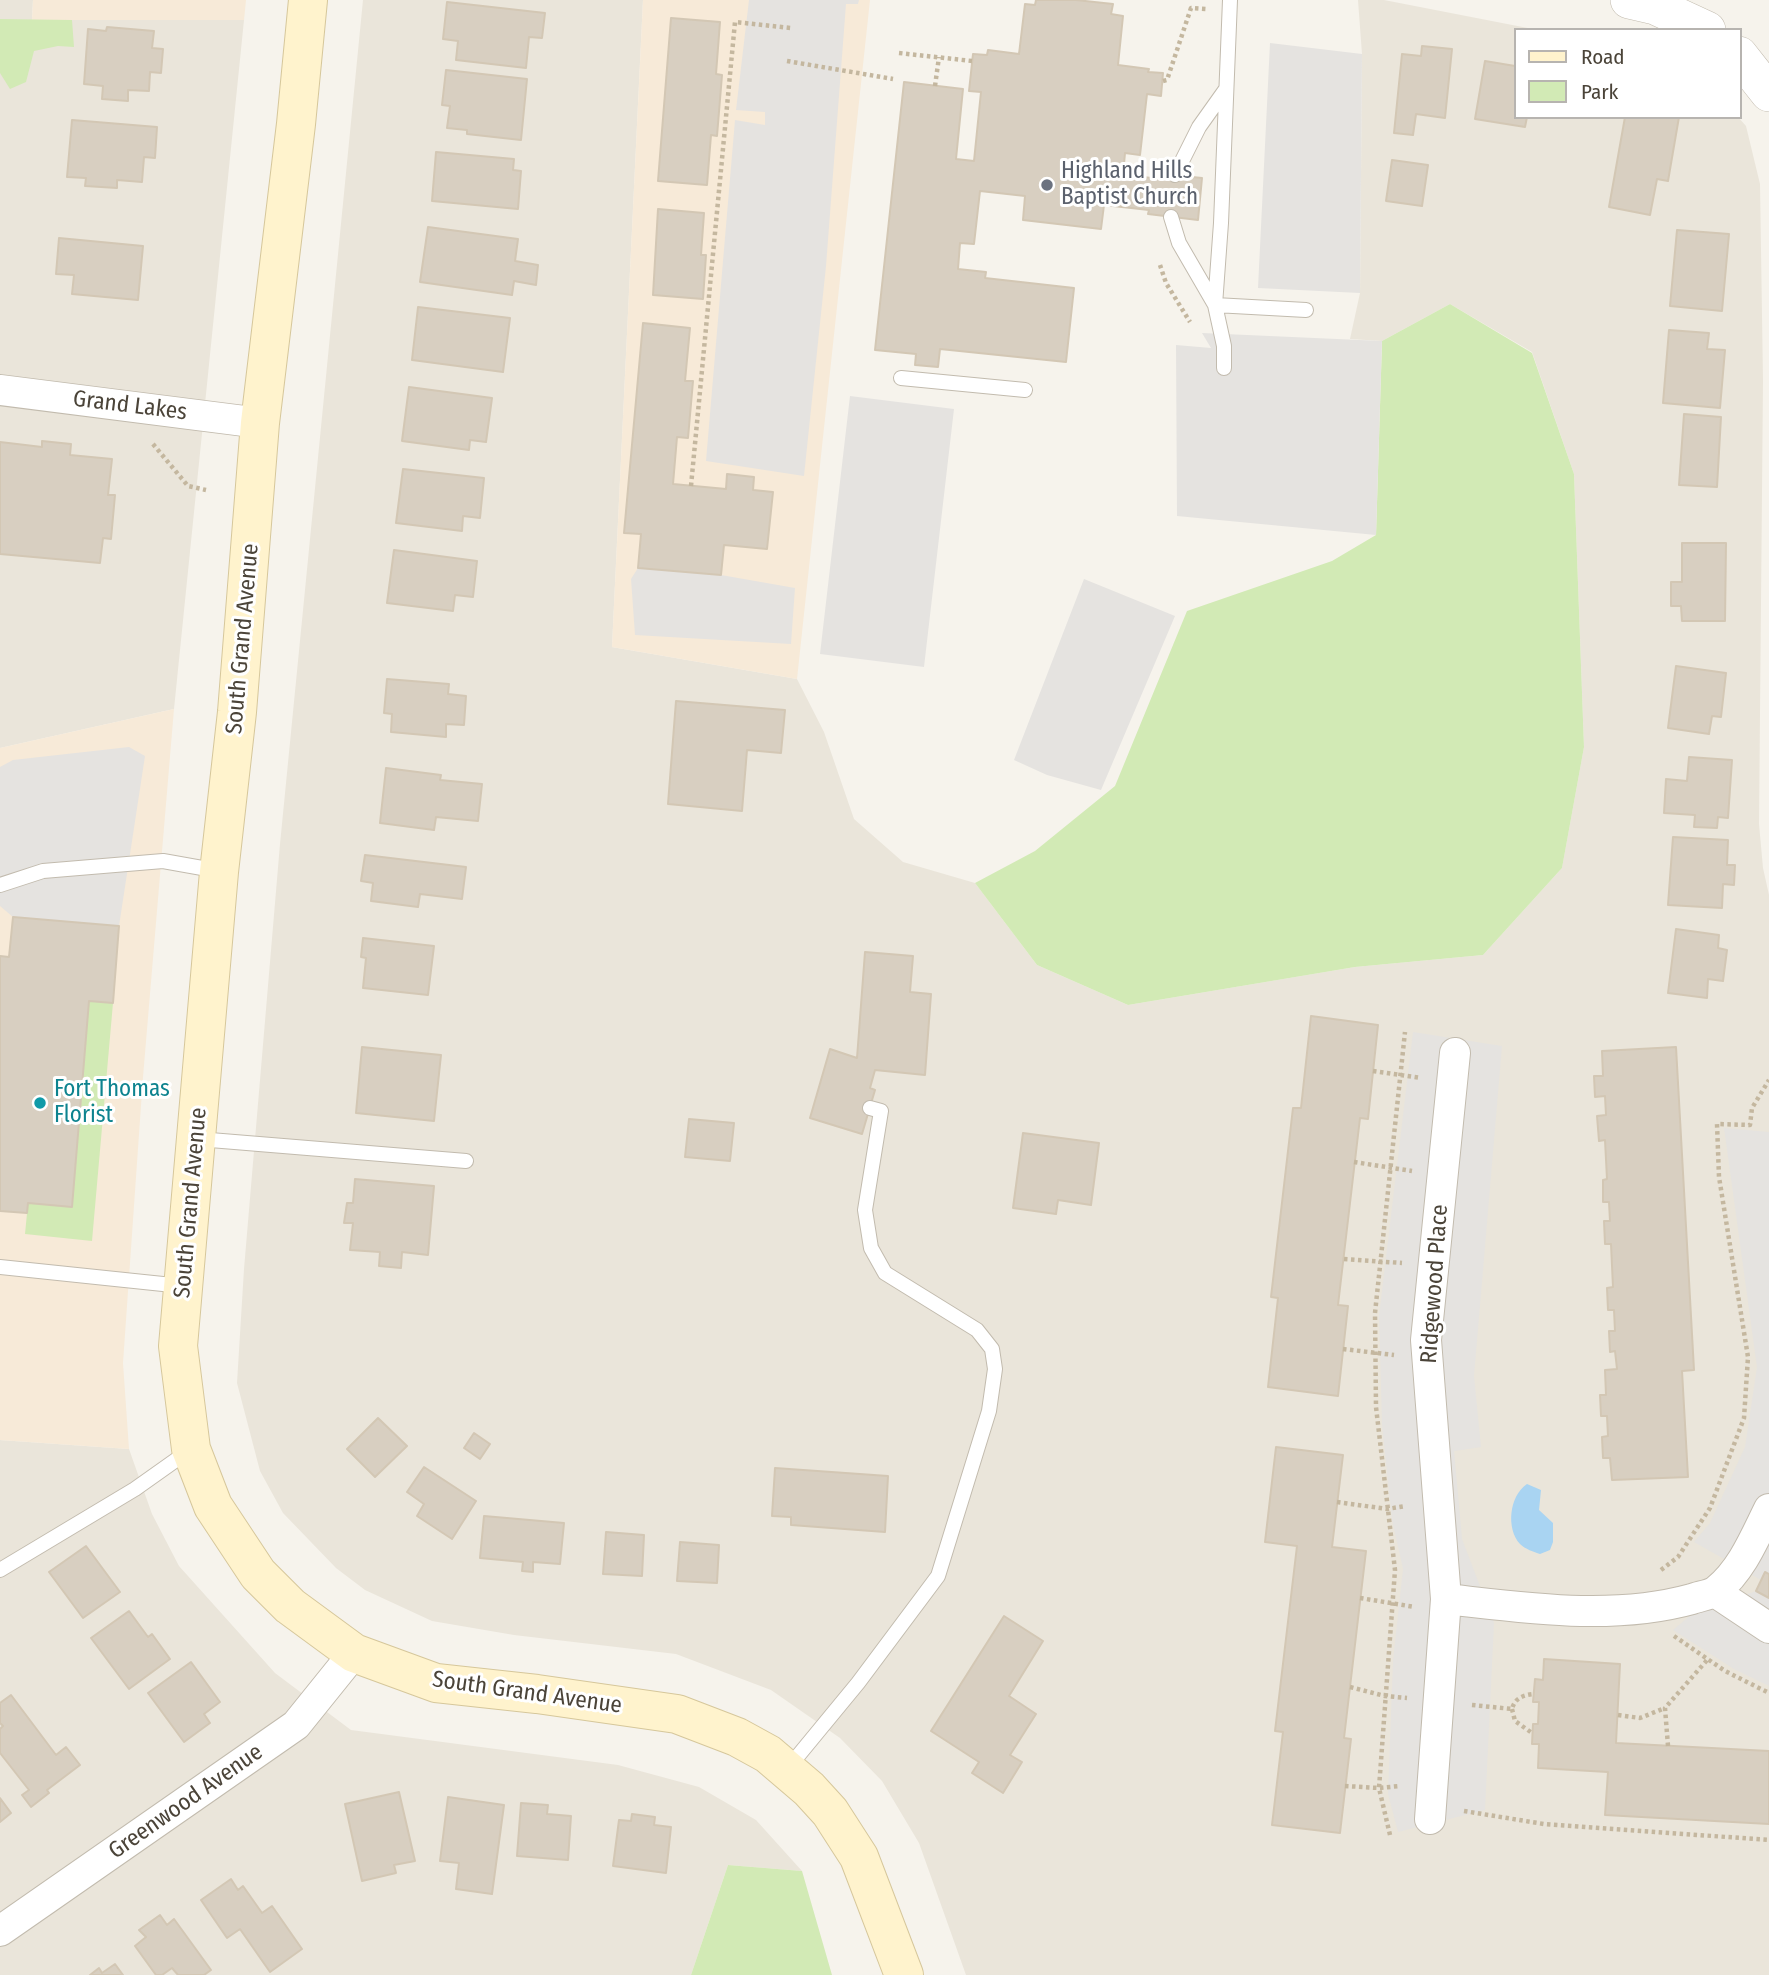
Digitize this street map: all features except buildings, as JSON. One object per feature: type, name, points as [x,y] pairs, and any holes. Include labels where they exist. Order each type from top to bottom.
[{"type":"main road","name":"South Grand Avenue","points":[[307,0],[297,114],[260,423],[237,712],[219,872],[178,1346],[191,1449],[214,1506],[258,1574],[290,1606],[354,1653],[436,1684],[537,1694],[677,1714],[737,1737],[768,1754],[830,1812],[859,1857],[904,1975]]},
{"type":"street","points":[[1629,0],[1655,6],[1703,28]]},
{"type":"street","points":[[1741,58],[1769,93]]},
{"type":"street","name":"Grand Lakes","points":[[0,390],[260,423]]},
{"type":"street","name":"Ridgewood Place","points":[[1430,1819],[1446,1606],[1426,1340],[1455,1053]]},
{"type":"street","points":[[1446,1606],[1595,1612],[1677,1603],[1714,1592],[1735,1574],[1769,1509]]},
{"type":"street","points":[[1714,1592],[1769,1629]]},
{"type":"street","name":"Greenwood Avenue","points":[[0,1931],[296,1725],[354,1653]]},
{"type":"lane","points":[[1224,368],[1224,346],[1215,305],[1230,0]]},
{"type":"lane","points":[[1175,175],[1199,127],[1227,88]]},
{"type":"lane","points":[[1171,216],[1178,243],[1215,305]]},
{"type":"lane","points":[[1215,305],[1306,310]]},
{"type":"lane","points":[[901,379],[1024,390]]},
{"type":"lane","points":[[0,885],[43,871],[163,861],[219,872]]},
{"type":"lane","points":[[787,1769],[858,1683],[938,1576],[989,1411],[995,1370],[992,1349],[977,1330],[885,1273],[871,1248],[865,1210],[881,1111],[870,1108]]},
{"type":"lane","points":[[198,1139],[466,1161]]},
{"type":"lane","points":[[0,1267],[183,1286]]},
{"type":"lane","points":[[0,1570],[135,1489],[191,1449]]},
{"type":"path","points":[[1163,81],[1167,80],[1191,8],[1211,9]]},
{"type":"path","points":[[691,486],[735,22],[790,27]]},
{"type":"path","points":[[899,53],[972,61]]},
{"type":"path","points":[[935,86],[939,57]]},
{"type":"path","points":[[787,61],[893,79]]},
{"type":"path","points":[[149,439],[188,485],[206,490]]},
{"type":"path","points":[[1390,1835],[1379,1788],[1395,1570],[1376,1407],[1375,1312],[1405,1032]]},
{"type":"path","points":[[1373,1071],[1452,1083]]},
{"type":"path","points":[[1656,1574],[1678,1557],[1710,1508],[1744,1418],[1748,1357],[1719,1177],[1717,1124],[1750,1125],[1752,1108],[1769,1080]]},
{"type":"path","points":[[1354,1162],[1443,1175]]},
{"type":"path","points":[[1344,1259],[1433,1266]]},
{"type":"path","points":[[1343,1349],[1376,1354],[1427,1356]]},
{"type":"path","points":[[1337,1502],[1387,1509],[1437,1501]]},
{"type":"path","points":[[1360,1598],[1392,1604],[1446,1606]]},
{"type":"path","points":[[1657,1606],[1667,1631],[1725,1671],[1769,1693]]},
{"type":"path","points":[[1618,1716],[1640,1718],[1665,1708],[1708,1659]]},
{"type":"path","points":[[1665,1708],[1668,1746]]},
{"type":"path","points":[[1512,1709],[1515,1721],[1532,1733]]},
{"type":"path","points":[[1345,1786],[1379,1788],[1432,1783]]},
{"type":"path","points":[[1430,1819],[1456,1809],[1544,1824],[1769,1840]]},
{"type":"shaded area","points":[[0,0],[33,0],[32,20],[244,20],[174,709],[0,748]]},
{"type":"shaded area","points":[[33,0],[246,0],[244,20],[32,20]]},
{"type":"shaded area","points":[[363,0],[643,0],[612,647],[797,679],[824,732],[854,819],[903,862],[975,883],[1037,965],[1128,1005],[1355,967],[1483,955],[1562,868],[1584,747],[1574,474],[1532,352],[1450,304],[1382,341],[1350,339],[1360,293],[1362,54],[1358,0],[1384,0],[1528,28],[1514,28],[1514,119],[1740,119],[1746,126],[1760,184],[1763,381],[1759,824],[1763,868],[1769,895],[1769,1975],[966,1975],[919,1843],[882,1781],[840,1738],[771,1690],[676,1654],[514,1635],[432,1621],[365,1590],[336,1568],[283,1513],[260,1471],[237,1383],[280,844]]},
{"type":"shaded area","points":[[643,0],[870,0],[797,679],[612,647]]},
{"type":"shaded area","points":[[749,0],[859,0],[858,4],[846,4],[826,266],[804,476],[706,461],[735,120],[765,125],[765,112],[736,110]]},
{"type":"shaded area","points":[[1270,43],[1362,54],[1360,293],[1258,288]]},
{"type":"shaded area","points":[[1202,333],[1382,341],[1376,535],[1177,516],[1176,345],[1211,348]]},
{"type":"shaded area","points":[[850,396],[954,409],[924,667],[820,654]]},
{"type":"shaded area","points":[[638,568],[721,575],[795,588],[791,644],[635,635],[631,579]]},
{"type":"shaded area","points":[[1084,579],[1175,616],[1101,790],[1047,775],[1014,760]]},
{"type":"shaded area","points":[[174,709],[143,1077],[123,1363],[129,1449],[0,1440],[0,748]]},
{"type":"shaded area","points":[[129,747],[145,756],[119,926],[13,917],[0,906],[0,767],[13,760]]},
{"type":"shaded area","points":[[1413,1032],[1502,1046],[1474,1376],[1481,1447],[1454,1451],[1462,1539],[1494,1623],[1485,1810],[1398,1832],[1388,1794],[1393,1661],[1403,1569],[1392,1520],[1382,1424],[1379,1316]]},
{"type":"shaded area","points":[[1724,1128],[1769,1132],[1769,1574],[1765,1572],[1761,1580],[1694,1542],[1710,1523],[1745,1447],[1757,1367]]},
{"type":"shaded area","points":[[0,1440],[129,1449],[152,1514],[179,1566],[275,1673],[351,1730],[618,1765],[699,1787],[756,1820],[802,1871],[728,1865],[691,1975],[0,1975]]},
{"type":"shaded area","points":[[1756,1591],[1769,1598],[1769,1686],[1734,1669],[1673,1630],[1692,1614]]},
{"type":"green space","points":[[0,19],[72,20],[74,47],[58,46],[34,51],[26,82],[10,89],[0,73]]},
{"type":"green space","points":[[1450,304],[1532,353],[1574,474],[1584,747],[1562,868],[1483,955],[1355,967],[1128,1005],[1037,965],[975,883],[1035,851],[1115,786],[1187,611],[1332,561],[1376,535],[1382,341]]},
{"type":"green space","points":[[89,1001],[113,1003],[92,1241],[25,1234],[28,1203],[72,1206]]},
{"type":"green space","points":[[728,1865],[802,1871],[832,1975],[691,1975]]},
{"type":"water","points":[[1527,1484],[1541,1490],[1539,1510],[1553,1523],[1550,1550],[1540,1554],[1520,1544],[1511,1522],[1516,1496]]},
{"type":"place","name":"Highland Hills Baptist Church","points":[[1047,185]]},
{"type":"place","name":"Fort Thomas Florist","points":[[40,1103]]}]
